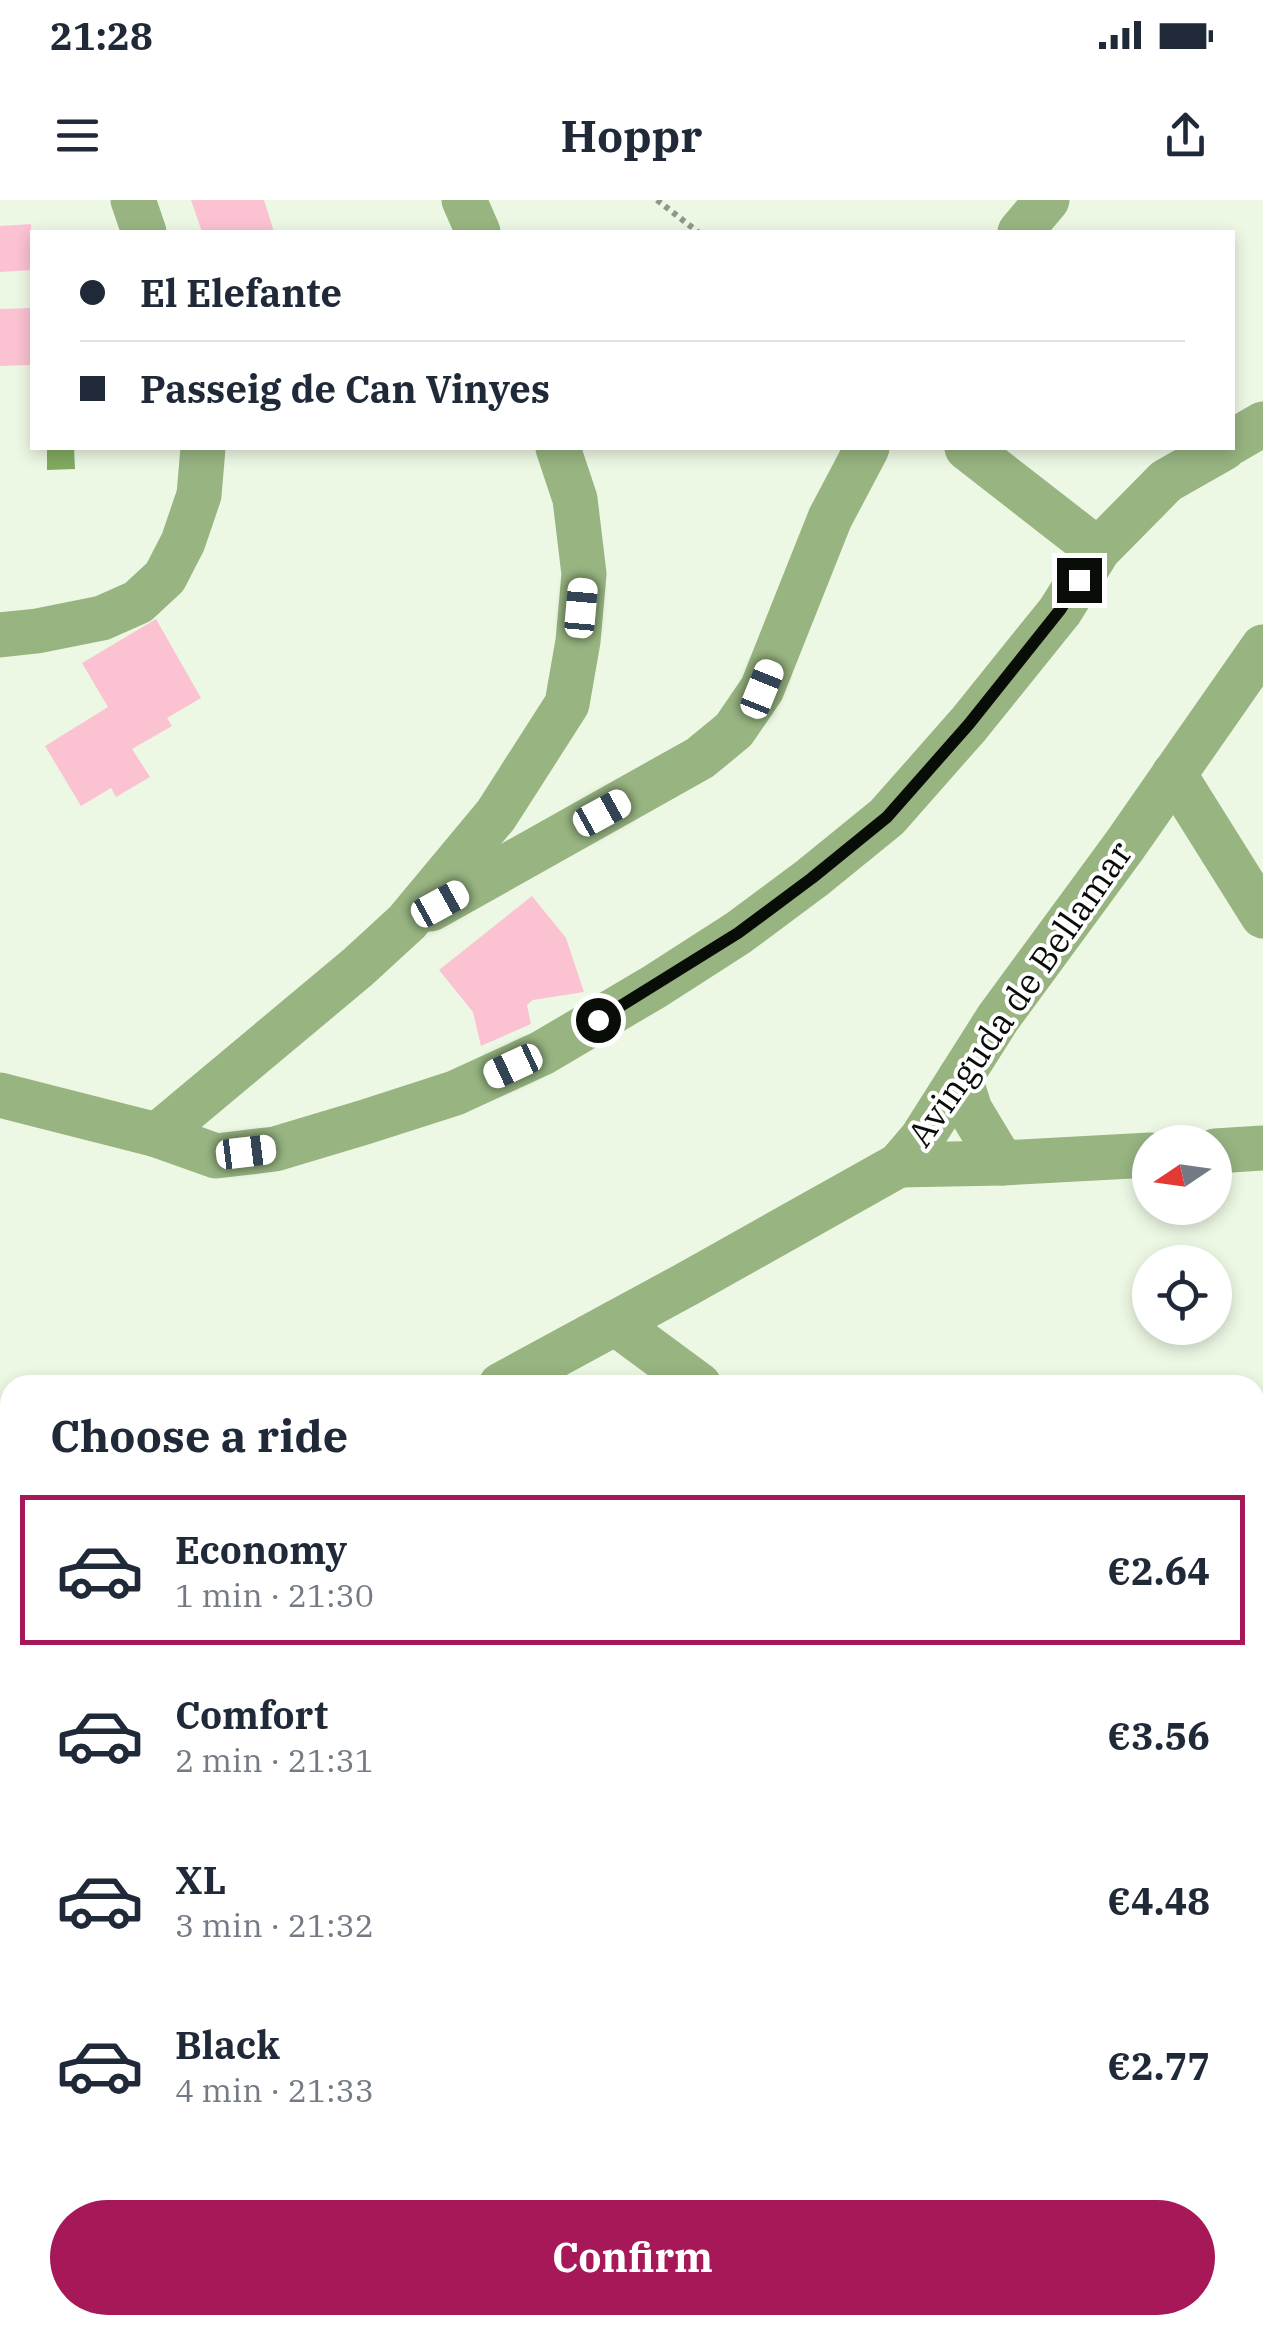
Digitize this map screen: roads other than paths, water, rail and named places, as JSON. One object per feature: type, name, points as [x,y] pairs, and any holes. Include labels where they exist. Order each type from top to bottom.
[{"type":"street","points":[[133,200],[143,230]]},
{"type":"street","points":[[464,200],[477,230]]},
{"type":"street","points":[[1022,230],[1046,200]]},
{"type":"street","points":[[1235,440],[1263,424]]},
{"type":"street","points":[[0,635],[102,618],[138,602],[166,577],[199,495],[203,450]]},
{"type":"street","points":[[157,1135],[408,922],[496,815],[566,704],[578,641],[584,574],[575,499],[559,450]]},
{"type":"street","points":[[408,922],[700,758],[734,730],[762,689],[830,518],[866,450]]},
{"type":"street","points":[[970,450],[1098,550]]},
{"type":"street","points":[[0,1095],[157,1135],[216,1156],[275,1149],[455,1093],[542,1053],[738,933],[887,817],[969,724],[1060,610],[1098,550],[1166,481],[1220,450]]},
{"type":"street","name":"Avinguda de Bellamar","points":[[519,1375],[899,1165],[922,1138],[998,1018],[1125,845],[1263,646]]},
{"type":"street","points":[[1174,774],[1263,916]]},
{"type":"street","points":[[960,1078],[970,1110],[1002,1163]]},
{"type":"street","points":[[1232,1150],[1263,1148]]},
{"type":"street","points":[[899,1165],[1132,1156]]},
{"type":"street","points":[[615,1323],[685,1375]]}]
